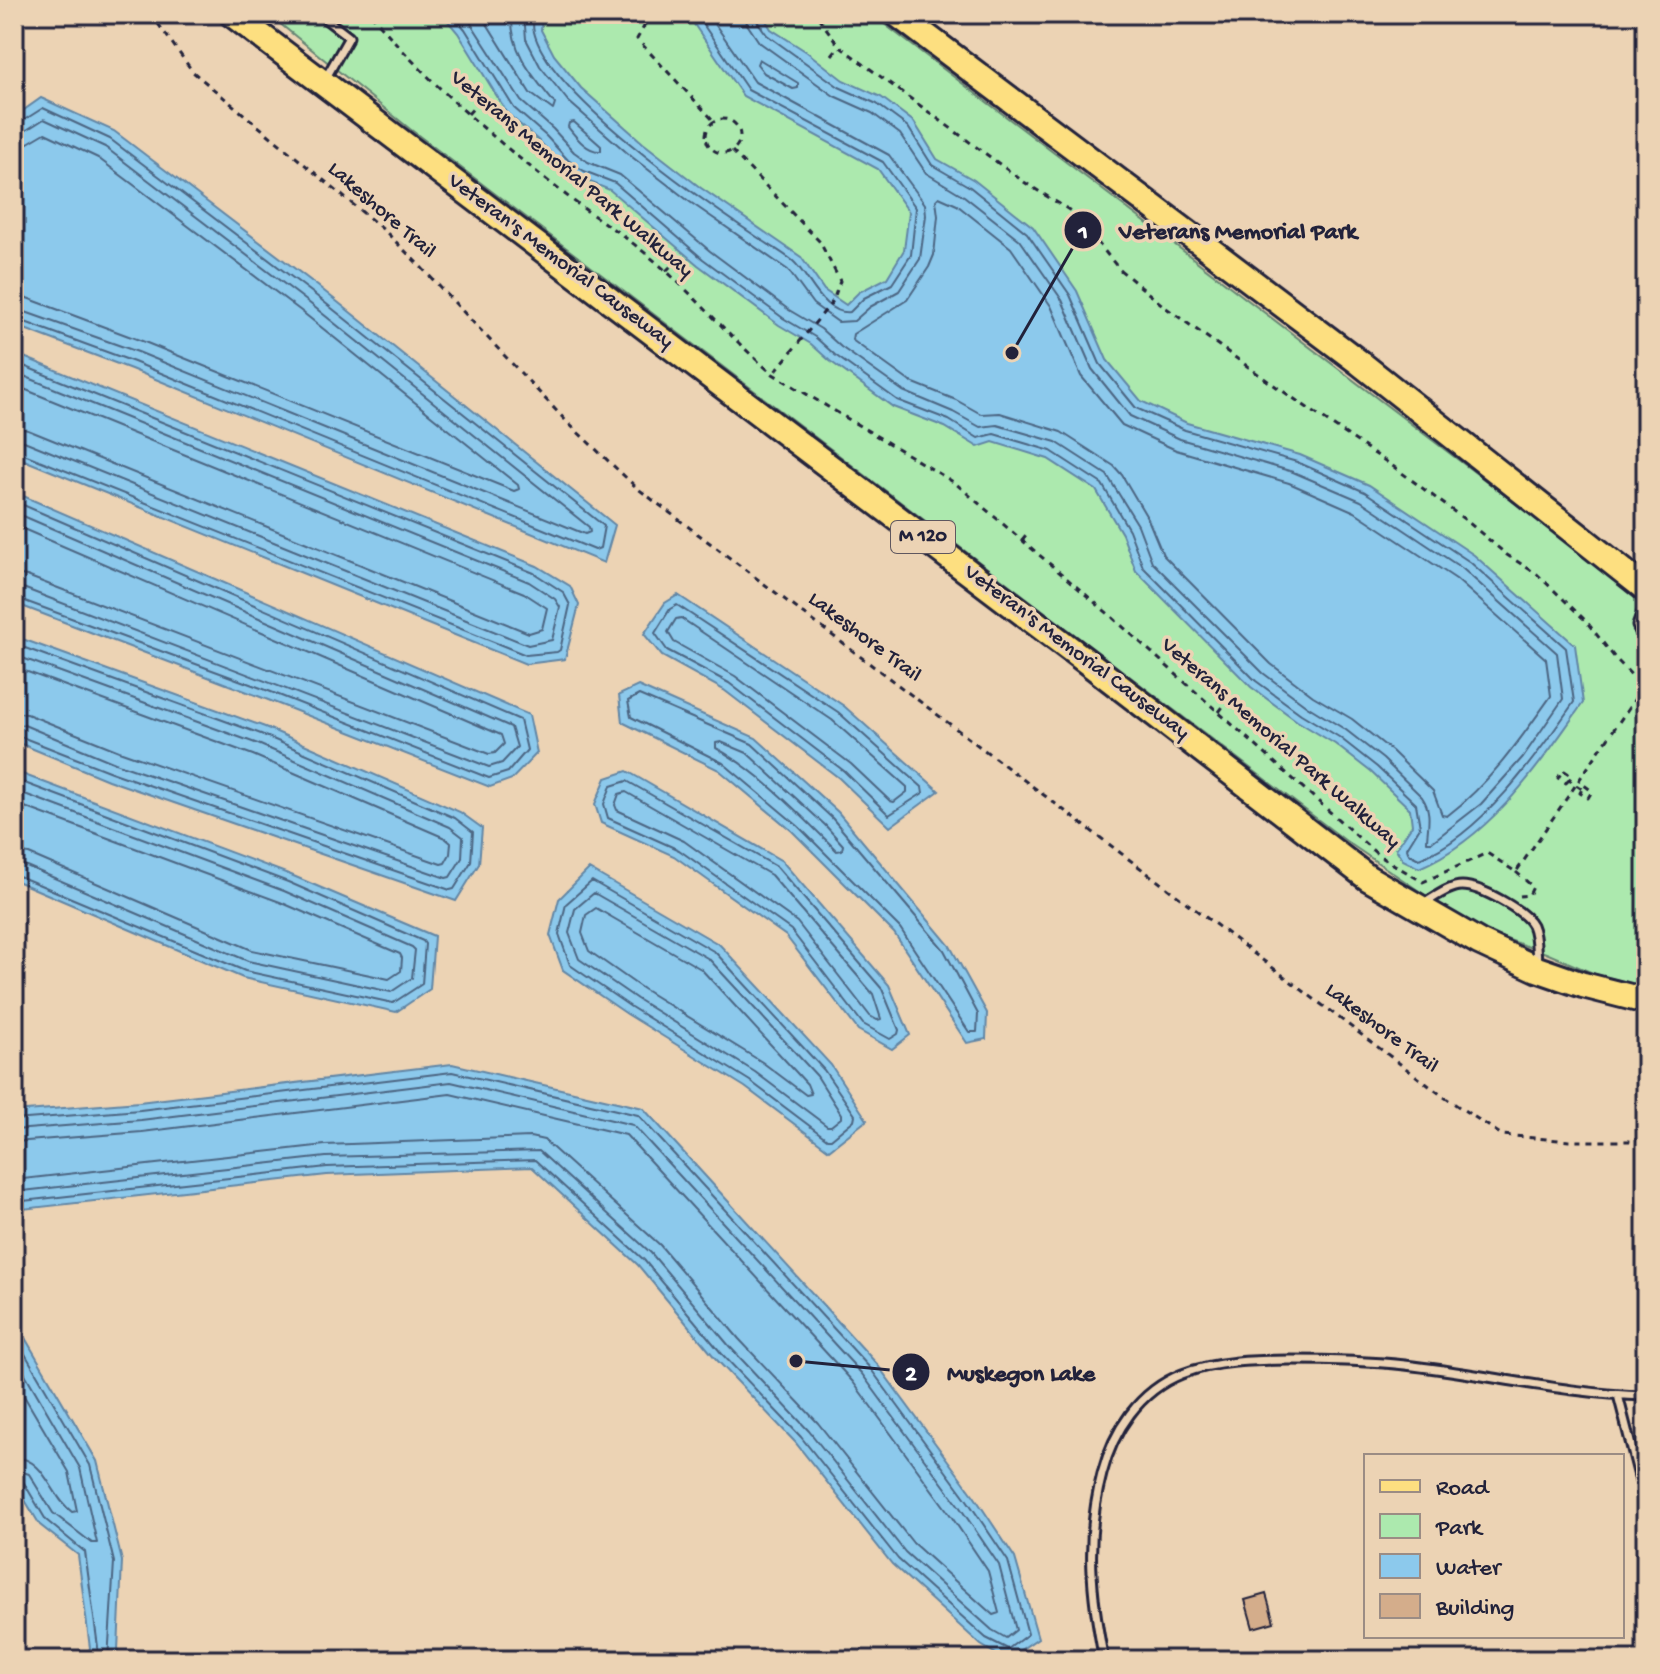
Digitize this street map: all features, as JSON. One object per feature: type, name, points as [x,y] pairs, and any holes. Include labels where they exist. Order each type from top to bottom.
[{"type":"main road","name":"Veteran's Memorial Causeway","points":[[232,14],[1368,878],[1479,942],[1537,969],[1646,1001]]},
{"type":"main road","points":[[897,14],[1360,363],[1646,589]]},
{"type":"lane","points":[[319,14],[349,37],[323,83]]},
{"type":"lane","points":[[1646,601],[1637,626],[1646,644]]},
{"type":"lane","points":[[1417,907],[1450,889],[1463,886],[1499,900],[1523,914],[1532,925],[1537,969]]},
{"type":"lane","points":[[1104,1660],[1094,1611],[1089,1542],[1096,1494],[1109,1447],[1135,1406],[1157,1387],[1183,1373],[1257,1360],[1329,1360],[1405,1365],[1618,1395],[1646,1396]]},
{"type":"lane","points":[[1618,1395],[1646,1504]]},
{"type":"path","name":"Lakeshore Trail","points":[[151,14],[193,72],[385,231],[568,423],[637,488],[1444,1097],[1502,1135],[1569,1141],[1646,1141]]},
{"type":"path","name":"Veterans Memorial Park Walkway","points":[[371,14],[388,35],[468,114],[572,200],[666,271],[713,320],[773,374],[955,483],[1378,855],[1423,882],[1487,853],[1516,872]]},
{"type":"path","points":[[651,14],[637,39],[714,121]]},
{"type":"path","points":[[816,14],[839,46],[1024,182],[1074,213],[1119,269],[1165,307],[1394,467],[1507,555],[1537,574],[1586,621],[1643,687],[1516,872],[1533,887],[1529,895],[1499,900]]},
{"type":"path","points":[[832,55],[839,46]]},
{"type":"path","points":[[468,114],[476,105]]},
{"type":"path","points":[[728,119],[738,127],[740,140],[732,151],[718,153],[709,146],[706,131],[714,121],[728,119]]},
{"type":"path","points":[[732,151],[820,242],[840,281],[833,301],[773,374]]},
{"type":"path","points":[[666,271],[673,264]]},
{"type":"path","points":[[1022,540],[1029,531]]},
{"type":"path","points":[[1639,684],[1646,682]]},
{"type":"path","points":[[1219,712],[1225,704]]},
{"type":"path","points":[[1569,780],[1582,789]]},
{"type":"green space","points":[[268,14],[871,14],[1614,578],[1646,607],[1646,987],[1595,974],[1472,927],[1346,841],[410,129]]},
{"type":"water","points":[[442,14],[542,14],[541,30],[554,55],[581,88],[643,143],[701,188],[801,257],[824,290],[846,305],[859,292],[887,278],[904,250],[909,212],[878,169],[743,96],[687,14],[762,14],[771,29],[843,80],[881,97],[914,122],[937,159],[974,180],[1033,227],[1077,291],[1107,360],[1141,401],[1187,423],[1300,455],[1369,485],[1474,555],[1575,645],[1583,703],[1531,774],[1491,819],[1445,855],[1419,868],[1403,860],[1396,849],[1412,825],[1410,809],[1371,772],[1335,744],[1251,687],[1136,571],[1122,534],[1096,490],[1048,459],[993,442],[978,447],[945,427],[893,407],[811,344],[779,325],[698,265],[610,190],[580,178],[563,166],[508,114],[458,33]]},
{"type":"water","points":[[41,98],[114,131],[319,287],[615,525],[604,563],[131,369],[14,325],[14,117]]},
{"type":"water","points":[[14,353],[537,566],[570,586],[579,605],[565,659],[526,664],[14,456]]},
{"type":"water","points":[[14,492],[529,715],[537,753],[512,779],[490,787],[14,603]]},
{"type":"water","points":[[678,595],[844,706],[939,791],[890,827],[839,778],[724,690],[662,656],[644,634],[665,603]]},
{"type":"water","points":[[14,636],[265,727],[460,812],[482,828],[479,864],[456,901],[108,780],[14,741]]},
{"type":"water","points":[[638,686],[756,738],[838,812],[950,946],[987,1013],[986,1039],[967,1043],[894,933],[792,831],[719,770],[622,722],[619,695]]},
{"type":"water","points":[[14,771],[291,875],[434,936],[430,989],[396,1012],[243,978],[14,880]]},
{"type":"water","points":[[627,771],[782,861],[889,985],[910,1035],[892,1049],[858,1030],[786,936],[674,856],[601,823],[595,804],[606,778]]},
{"type":"water","points":[[589,869],[720,945],[831,1065],[867,1120],[829,1150],[745,1087],[627,1014],[563,970],[550,935],[559,899]]},
{"type":"water","points":[[452,1064],[643,1108],[876,1363],[974,1496],[1015,1558],[1038,1638],[1006,1660],[981,1645],[892,1564],[795,1442],[716,1359],[638,1265],[532,1167],[327,1175],[14,1210],[14,1112],[139,1102]]},
{"type":"water","points":[[14,1319],[97,1461],[122,1561],[115,1660],[85,1660],[90,1648],[78,1555],[40,1525],[14,1482]]},
{"type":"building","points":[[1266,1594],[1274,1622],[1253,1628],[1245,1600]]},
{"type":"place","name":"Veterans Memorial Park","points":[[1012,353]]},
{"type":"place","name":"Muskegon Lake","points":[[796,1361]]}]
